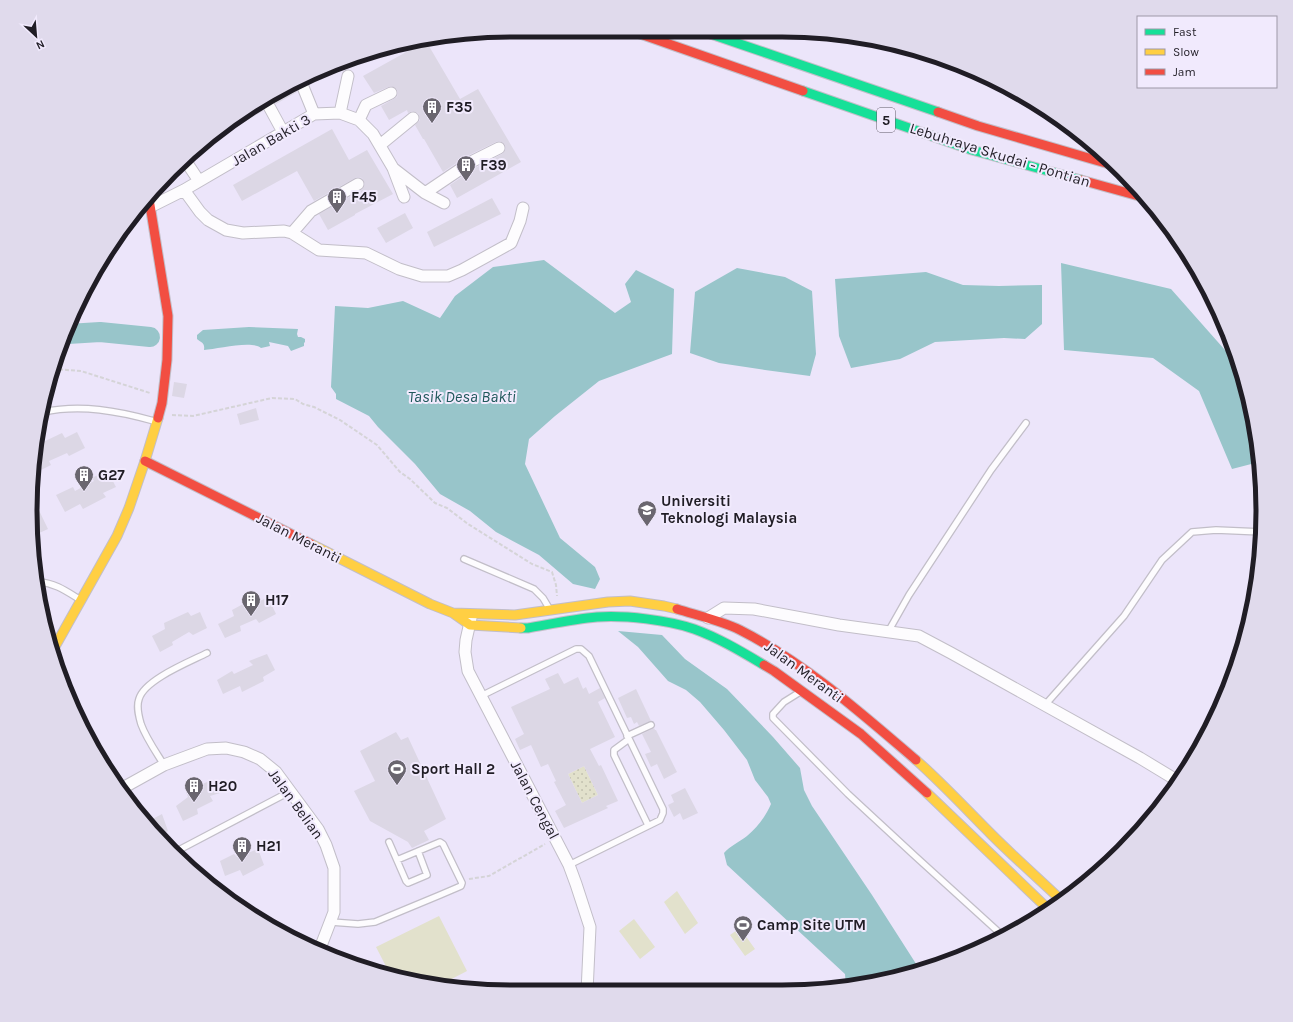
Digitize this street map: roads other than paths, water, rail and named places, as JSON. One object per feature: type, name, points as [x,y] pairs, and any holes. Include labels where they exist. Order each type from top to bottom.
[{"type":"main road","name":"Lebuhraya Skudai - Pontian","points":[[648,37],[972,150],[1135,195]]},
{"type":"main road","name":"Lebuhraya Skudai - Pontian","points":[[719,37],[978,126],[1102,162]]},
{"type":"main road","points":[[56,644],[117,536],[146,461],[158,418],[167,360],[168,316],[150,204]]},
{"type":"main road","name":"Jalan Meranti","points":[[146,461],[430,604],[453,613],[470,625],[528,628],[596,617],[626,617],[658,621],[693,629],[729,645],[774,671],[861,734],[941,804],[978,843],[1044,906]]},
{"type":"main road","name":"Jalan Meranti","points":[[453,613],[515,615],[608,602],[630,601],[664,606],[708,618],[739,629],[776,650],[812,674],[860,712],[934,776],[1057,896]]},
{"type":"street","points":[[340,113],[348,76]]},
{"type":"street","points":[[302,85],[314,114]]},
{"type":"street","points":[[359,120],[366,105],[391,93]]},
{"type":"street","points":[[268,105],[283,132]]},
{"type":"street","name":"Jalan Bakti 3","points":[[151,203],[184,190],[314,114],[340,113],[359,120],[373,134],[393,168],[404,197]]},
{"type":"street","points":[[380,145],[413,118]]},
{"type":"street","points":[[425,193],[471,162],[499,148]]},
{"type":"street","points":[[188,165],[199,181]]},
{"type":"street","points":[[393,168],[425,193],[444,202]]},
{"type":"street","points":[[292,233],[311,211],[358,184]]},
{"type":"street","points":[[184,190],[200,212],[208,220],[226,230],[244,233],[284,231],[292,233],[319,250],[366,253],[399,269],[422,276],[448,276],[511,243],[523,208]]},
{"type":"street","points":[[708,618],[724,608],[754,610],[839,625],[919,636],[1046,705],[1173,778]]},
{"type":"street","name":"Jalan Cengal","points":[[472,613],[465,652],[468,671],[569,865],[590,927],[587,985]]},
{"type":"street","name":"Jalan Belian","points":[[126,787],[164,765],[207,749],[226,748],[244,752],[260,759],[276,772],[318,829],[326,845],[334,868],[334,912],[321,945]]},
{"type":"lane","points":[[48,411],[76,408],[100,409],[158,418]]},
{"type":"lane","points":[[888,632],[909,595],[991,470],[1026,423]]},
{"type":"lane","points":[[1046,705],[1124,616],[1162,560],[1192,532],[1216,530],[1255,532]]},
{"type":"lane","points":[[464,559],[534,589],[554,610]]},
{"type":"lane","points":[[42,582],[57,586],[82,600]]},
{"type":"lane","points":[[481,696],[576,649],[581,649],[589,656],[663,809],[663,813],[660,820],[569,865]]},
{"type":"lane","points":[[164,765],[142,725],[138,713],[138,700],[144,689],[160,677],[207,653]]},
{"type":"lane","points":[[802,690],[784,702],[773,714],[773,718],[848,794],[999,932]]},
{"type":"lane","points":[[648,825],[614,755],[614,750],[628,738],[651,725]]},
{"type":"lane","points":[[180,850],[291,791]]},
{"type":"lane","points":[[389,842],[407,882],[410,883],[425,877],[427,874],[418,851]]},
{"type":"lane","points":[[331,922],[358,924],[375,922],[460,886],[462,880],[443,844],[437,842],[397,860]]},
{"type":"water","name":"Tasik Desa Bakti","points":[[544,260],[615,313],[631,302],[625,284],[636,270],[674,289],[672,354],[599,381],[529,439],[525,464],[560,538],[595,567],[600,579],[595,589],[573,584],[539,555],[496,532],[470,511],[440,494],[415,464],[369,416],[336,399],[336,394],[331,387],[335,306],[368,308],[403,301],[440,318],[455,296],[493,267]]},
{"type":"water","points":[[1061,263],[1171,289],[1230,355],[1240,388],[1247,419],[1253,463],[1232,469],[1199,391],[1153,358],[1064,350]]},
{"type":"water","points":[[737,268],[785,277],[812,291],[816,354],[810,376],[719,363],[690,353],[695,292]]},
{"type":"water","points":[[926,272],[963,285],[1042,285],[1042,324],[1025,339],[1004,338],[935,342],[900,359],[851,368],[839,336],[835,279]]},
{"type":"water","points":[[249,327],[298,329],[298,337],[305,339],[304,346],[291,351],[288,346],[269,342],[270,346],[261,348],[250,345],[242,345],[204,350],[204,344],[197,339],[197,335],[203,330]]},
{"type":"water","points":[[618,631],[662,635],[685,659],[727,689],[773,737],[800,768],[804,790],[812,806],[917,965],[874,976],[846,981],[845,974],[727,865],[724,853],[747,836],[761,822],[771,804],[768,797],[755,780],[747,760],[724,730],[700,702],[686,690],[668,681],[638,647]]},
{"type":"waterway","points":[[72,334],[100,332],[150,337]]},
{"type":"place","name":"F35","points":[[432,124]]},
{"type":"place","name":"F39","points":[[466,182]]},
{"type":"place","name":"F45","points":[[337,214]]},
{"type":"place","name":"G27","points":[[84,492]]},
{"type":"place","name":"Universiti Teknologi Malaysia","points":[[647,527]]},
{"type":"place","name":"H17","points":[[251,617]]},
{"type":"place","name":"Sport Hall 2","points":[[397,786]]},
{"type":"place","name":"H20","points":[[194,803]]},
{"type":"place","name":"H21","points":[[242,863]]},
{"type":"place","name":"Camp Site UTM","points":[[743,942]]}]
